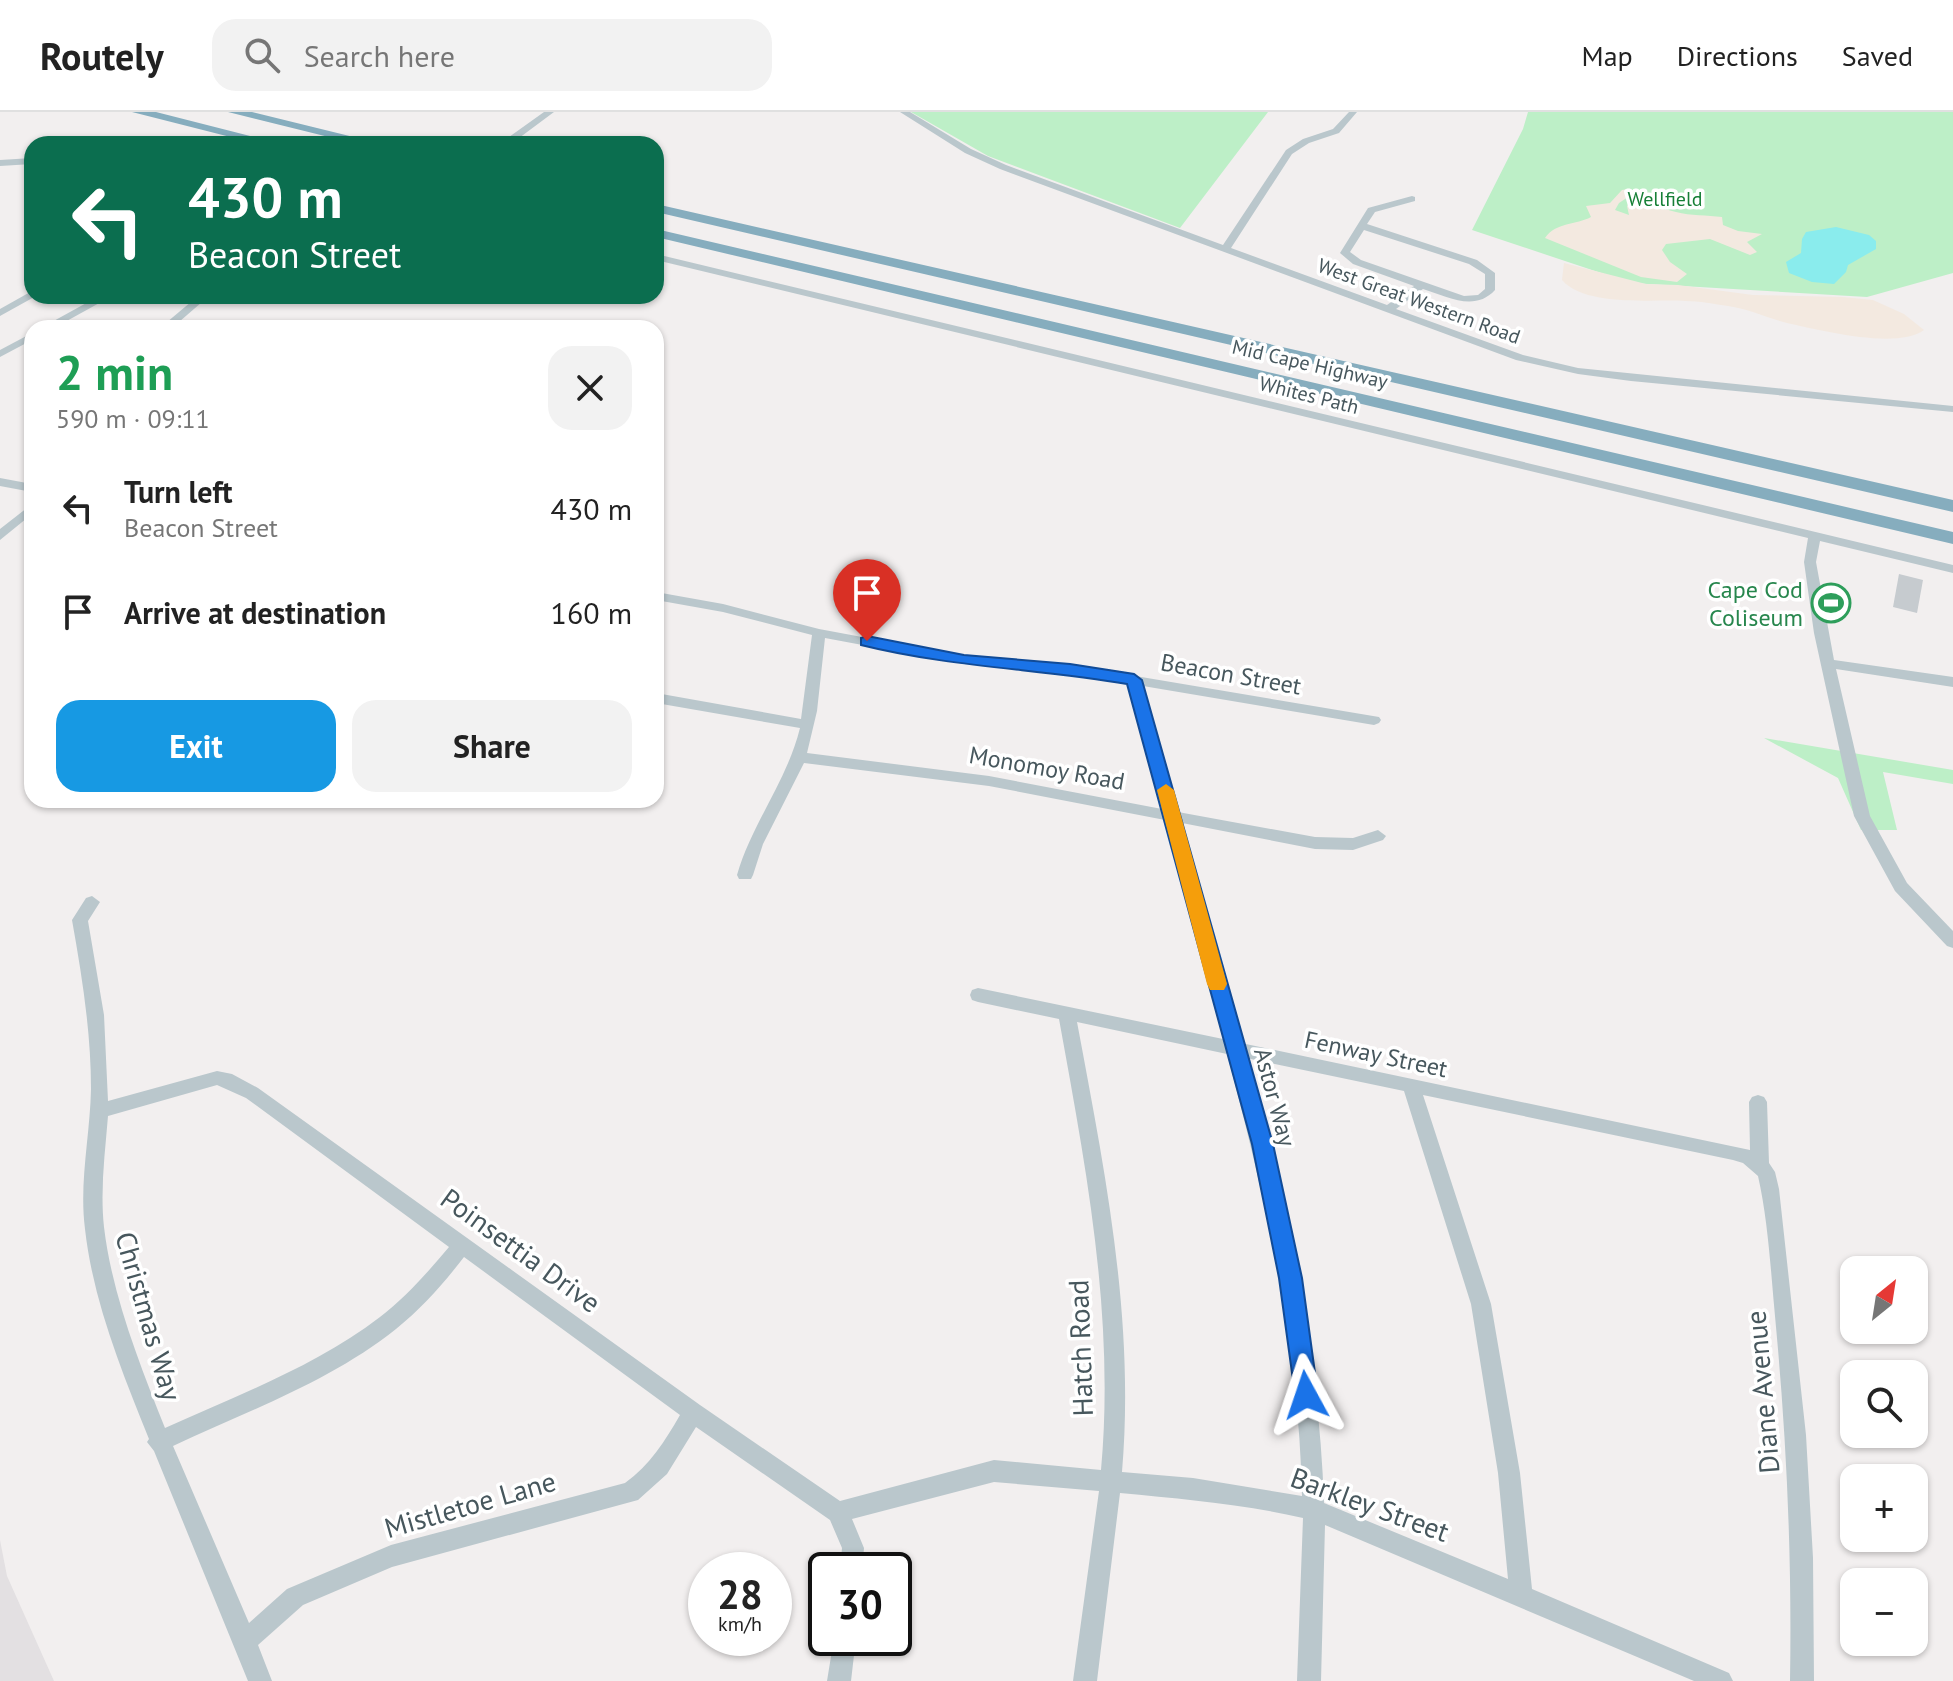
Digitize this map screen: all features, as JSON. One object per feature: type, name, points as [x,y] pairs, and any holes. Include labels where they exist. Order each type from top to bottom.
[{"type":"highway","points":[[139,112],[241,136]]},
{"type":"highway","points":[[235,112],[340,136]]},
{"type":"highway","name":"Mid Cape Highway","points":[[664,210],[1401,378],[1476,387],[1552,406],[1576,419],[1953,506]]},
{"type":"highway","name":"Mid Cape Highway","points":[[664,235],[1953,538]]},
{"type":"street","points":[[516,136],[550,112]]},
{"type":"street","name":"West Great Western Road","points":[[904,112],[968,151],[1003,167],[1512,355],[1578,371],[1953,409]]},
{"type":"street","points":[[1225,250],[1289,152],[1298,144],[1336,134],[1353,112]]},
{"type":"street","points":[[0,163],[24,162]]},
{"type":"street","points":[[1360,225],[1473,262],[1490,273],[1490,290],[1481,298],[1463,299],[1346,255],[1360,225],[1371,210],[1412,199]]},
{"type":"street","name":"Whites Path","points":[[664,259],[1953,569]]},
{"type":"street","points":[[1388,310],[1422,285]]},
{"type":"street","points":[[0,313],[24,299]]},
{"type":"street","points":[[61,320],[92,304]]},
{"type":"street","points":[[175,320],[194,304]]},
{"type":"street","points":[[0,354],[24,340]]},
{"type":"street","points":[[0,482],[24,486]]},
{"type":"street","points":[[0,536],[24,515]]},
{"type":"street","points":[[1815,536],[1810,562],[1821,633],[1862,816],[1901,887],[1953,942]]},
{"type":"street","name":"Beacon Street","points":[[664,597],[723,608],[819,633],[964,660],[1070,669],[1374,720]]},
{"type":"street","points":[[745,875],[754,843],[799,757],[807,725],[819,633]]},
{"type":"street","points":[[1830,664],[1953,682]]},
{"type":"street","name":"Astor Way","points":[[1134,680],[1262,1144],[1295,1305],[1309,1419],[1309,1681]]},
{"type":"street","points":[[664,699],[807,725]]},
{"type":"street","name":"Monomoy Road","points":[[799,757],[989,781],[1315,843],[1353,844],[1378,836]]},
{"type":"street","name":"Christmas Way","points":[[92,902],[80,920],[95,997],[99,1111],[92,1179],[96,1243],[133,1370],[158,1442],[234,1610],[260,1681]]},
{"type":"street","name":"Fenway Street","points":[[978,995],[1733,1152],[1749,1157],[1760,1166]]},
{"type":"street","name":"Hatch Road","points":[[1067,1014],[1089,1128],[1110,1282],[1116,1369],[1110,1481],[1085,1681]]},
{"type":"street","name":"Poinsettia Drive","points":[[99,1111],[193,1083],[226,1079],[314,1136],[693,1412],[838,1512]]},
{"type":"street","points":[[1412,1087],[1481,1304],[1509,1473],[1521,1594]]},
{"type":"street","name":"Diane Avenue","points":[[1758,1102],[1760,1166],[1766,1172],[1770,1189],[1789,1362],[1804,1592],[1802,1681]]},
{"type":"street","points":[[158,1442],[291,1379],[377,1331],[408,1306],[462,1245]]},
{"type":"street","name":"Mistletoe Lane","points":[[244,1642],[295,1597],[391,1556],[630,1492],[648,1481],[663,1465],[693,1412]]},
{"type":"street","name":"Barkley Street","points":[[838,1512],[994,1471],[1193,1489],[1311,1509],[1521,1594],[1721,1681]]},
{"type":"street","points":[[838,1512],[853,1552]]},
{"type":"street","points":[[839,1681],[842,1656]]},
{"type":"shaded area","points":[[0,1540],[7,1576],[54,1681],[0,1681]]},
{"type":"green space","points":[[911,112],[1268,112],[1180,228],[988,156]]},
{"type":"green space","name":"Wellfield","points":[[1528,112],[1953,112],[1953,273],[1867,297],[1631,283],[1472,230],[1523,129]]},
{"type":"green space","points":[[1764,738],[1953,770],[1953,784],[1883,772],[1897,830],[1861,830],[1838,778]]},
{"type":"sand","points":[[1629,189],[1634,193],[1619,203],[1615,210],[1629,215],[1627,206],[1632,201],[1682,213],[1722,217],[1723,225],[1738,231],[1762,234],[1747,242],[1757,252],[1750,255],[1710,239],[1666,244],[1662,250],[1670,262],[1687,274],[1677,282],[1641,277],[1545,238],[1560,226],[1591,217],[1586,206],[1610,203],[1622,190]]},
{"type":"sand","points":[[1564,263],[1646,284],[1753,295],[1873,300],[1904,314],[1924,330],[1912,336],[1896,338],[1857,337],[1712,304],[1603,298],[1573,289],[1562,280]]},
{"type":"water","points":[[1836,227],[1869,235],[1876,241],[1876,249],[1848,265],[1846,272],[1834,284],[1812,282],[1789,273],[1786,262],[1801,253],[1806,232]]},
{"type":"building","points":[[1899,574],[1923,580],[1917,613],[1893,607]]},
{"type":"slow traffic","points":[[1166,790],[1217,984]]},
{"type":"place","name":"Cape Cod Coliseum","points":[[1831,603]]},
{"type":"route","points":[[867,641],[964,660],[1070,669],[1134,680],[1262,1144],[1291,1278],[1306,1395]]}]
